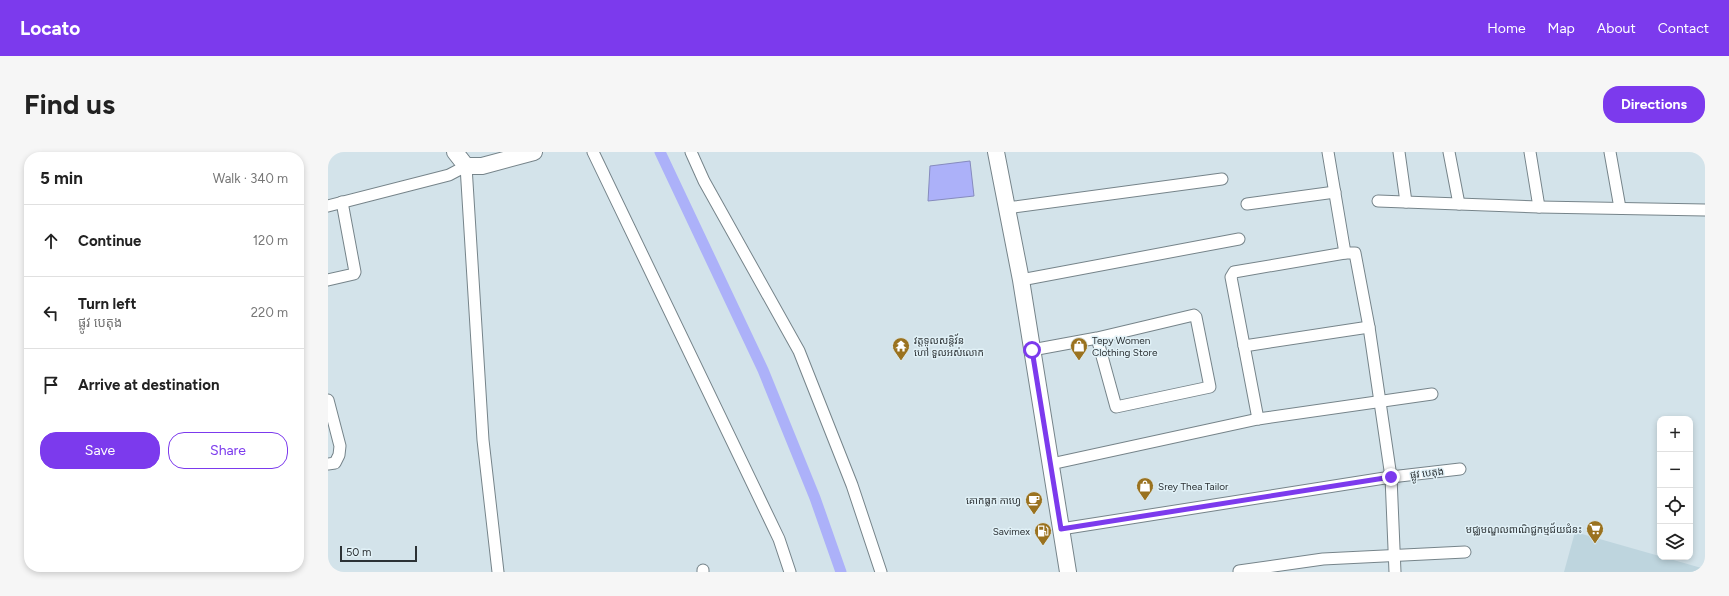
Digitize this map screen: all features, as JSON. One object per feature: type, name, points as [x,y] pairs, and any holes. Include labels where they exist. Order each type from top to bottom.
[{"type":"street","points":[[455,152],[466,166],[483,440],[498,572]]},
{"type":"street","points":[[328,206],[449,175],[466,166],[482,166],[534,152]]},
{"type":"street","points":[[593,152],[779,538],[790,572]]},
{"type":"street","points":[[691,152],[704,182],[799,351],[852,485],[881,572]]},
{"type":"street","points":[[996,152],[1021,280],[1068,572]]},
{"type":"street","points":[[1328,152],[1345,253]]},
{"type":"street","points":[[1399,152],[1406,202]]},
{"type":"street","points":[[1449,152],[1459,204]]},
{"type":"street","points":[[1530,152],[1539,207]]},
{"type":"street","points":[[1610,152],[1620,208]]},
{"type":"street","points":[[1007,208],[1222,180]]},
{"type":"street","points":[[1247,204],[1335,192]]},
{"type":"street","points":[[1378,201],[1539,207],[1705,210]]},
{"type":"street","points":[[328,280],[354,274],[355,272],[342,202]]},
{"type":"street","points":[[1021,280],[1239,239]]},
{"type":"street","points":[[1258,419],[1231,277],[1232,274],[1234,272],[1353,252],[1356,255],[1369,327],[1391,477],[1395,572]]},
{"type":"street","points":[[1032,350],[1098,338],[1195,316],[1211,386],[1209,389],[1116,407],[1098,338]]},
{"type":"street","points":[[1244,346],[1369,327]]},
{"type":"street","points":[[1051,464],[1258,419],[1432,394]]},
{"type":"street","points":[[328,400],[340,446],[340,455],[335,463],[328,464]]},
{"type":"street","name":"ផ្លូវ បេតុង","points":[[1061,529],[1391,477],[1460,469]]},
{"type":"street","points":[[1240,571],[1323,559],[1465,552]]},
{"type":"shaded area","name":"មជ្ឈមណ្ឌលពាណិជ្ជកម្មជ័យជំនះ","points":[[1575,532],[1657,555],[1657,560],[1673,560],[1705,569],[1705,572],[1564,572]]},
{"type":"water","points":[[970,161],[974,196],[928,201],[930,166]]},
{"type":"waterway","points":[[660,152],[763,370],[815,498],[841,572]]},
{"type":"place","name":"វត្តទូលសន្តិវ័ន ហៅ ទួលអស់លោក","points":[[901,361]]},
{"type":"place","name":"Tepy Women Clothing Store","points":[[1079,361]]},
{"type":"place","name":"Srey Thea Tailor","points":[[1145,501]]},
{"type":"place","name":"គោកធ្លក កាហ្វេ","points":[[1034,515]]},
{"type":"place","name":"មជ្ឈមណ្ឌលពាណិជ្ជកម្មជ័យជំនះ","points":[[1595,544]]},
{"type":"place","name":"Savimex","points":[[1043,546]]},
{"type":"route","points":[[1032,350],[1061,529],[1391,477]]}]
